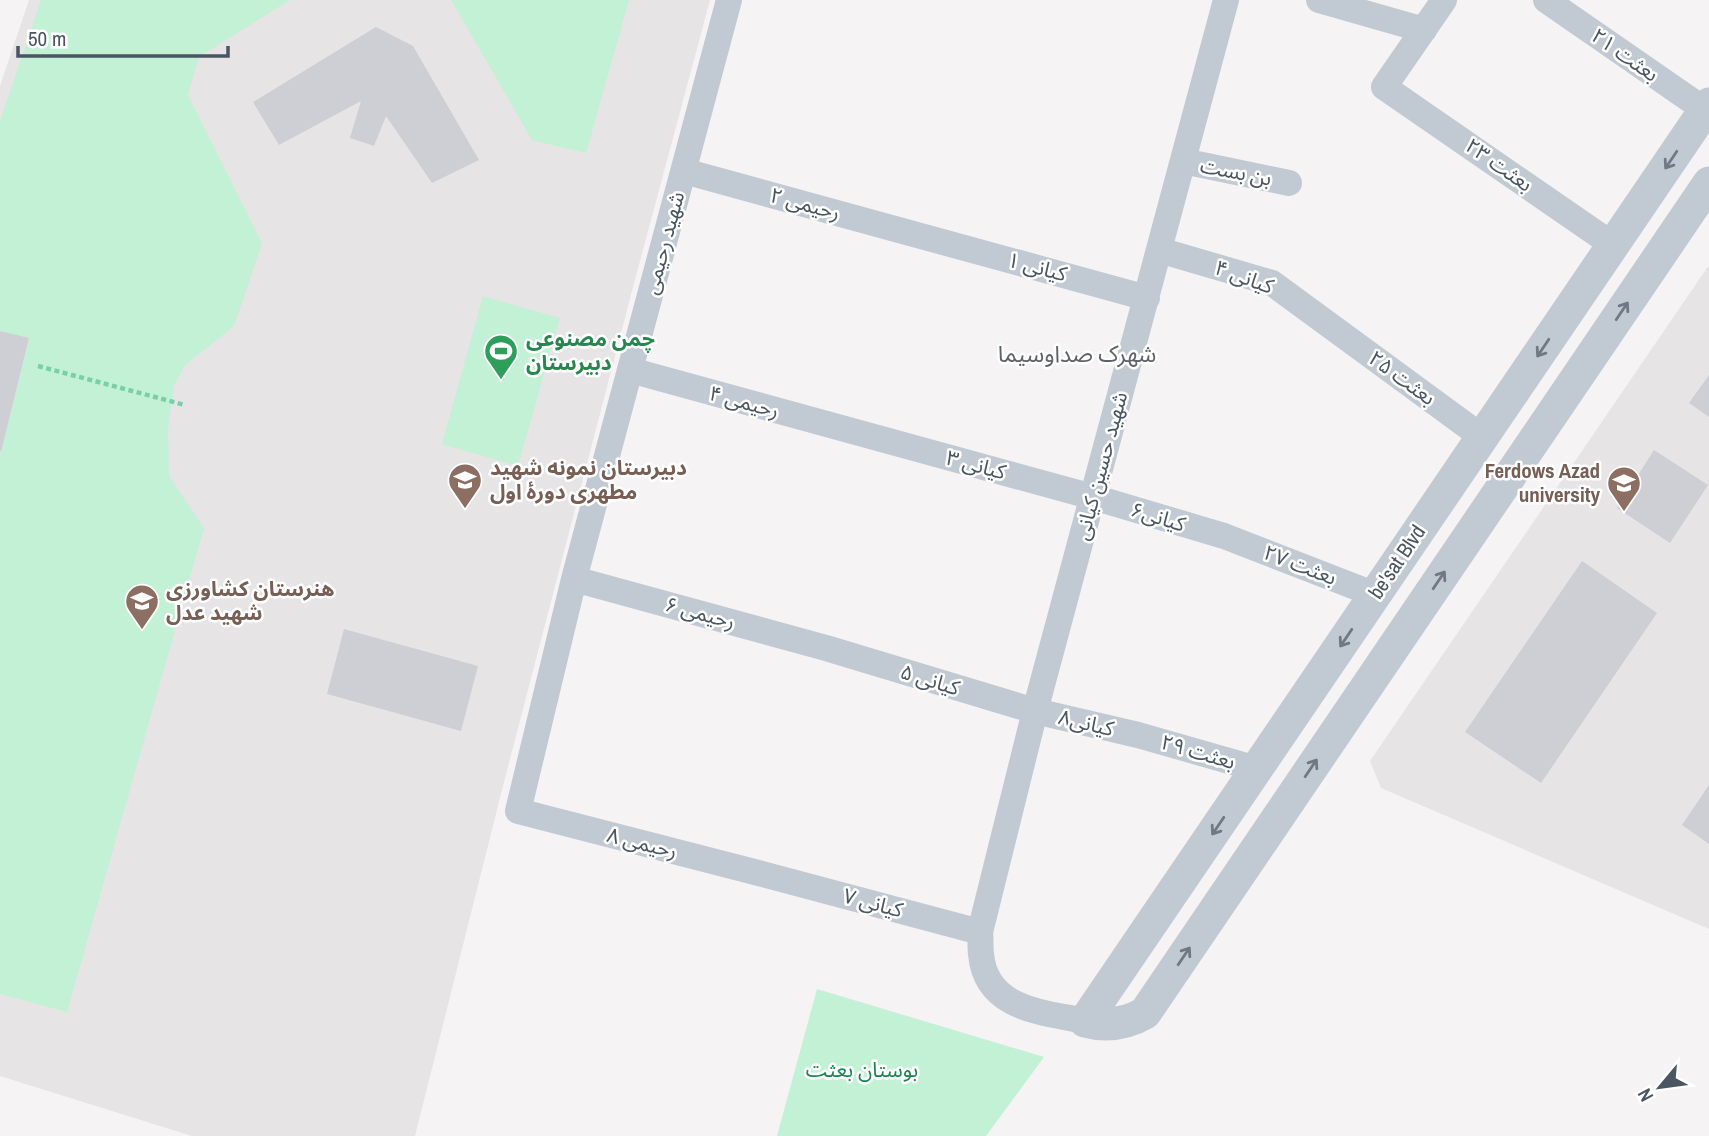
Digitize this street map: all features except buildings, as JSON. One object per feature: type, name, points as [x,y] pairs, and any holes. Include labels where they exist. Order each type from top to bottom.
[{"type":"street","name":"شهید رحیمی","points":[[518,811],[574,579],[730,0]]},
{"type":"street","name":"شهید حسین کیانی","points":[[1085,1021],[1030,1009],[1012,1003],[997,992],[987,978],[981,956],[981,932],[1035,711],[1226,0]]},
{"type":"street","points":[[1319,0],[1424,30],[1444,0]]},
{"type":"street","name":"بعثت ۲۱","points":[[1546,0],[1707,107]]},
{"type":"street","name":"بعثت ۲۳","points":[[1424,30],[1384,86],[1613,245]]},
{"type":"street","name":"be'sat Blvd","points":[[1085,1021],[1707,107]]},
{"type":"street","name":"بن بست","points":[[1183,161],[1289,183]]},
{"type":"street","name":"رحیمی ۲","points":[[684,171],[927,237]]},
{"type":"street","points":[[1085,1021],[1110,1025],[1134,1019],[1145,1013],[1709,183]]},
{"type":"street","name":"کیانی ۱","points":[[927,237],[1147,298]]},
{"type":"street","name":"کيانی ۴","points":[[1159,250],[1272,283],[1322,319]]},
{"type":"street","name":"بعثت ۲۵","points":[[1322,319],[1482,437]]},
{"type":"street","name":"رحیمی ۴","points":[[630,370],[858,433]]},
{"type":"street","name":"کیانی ۳","points":[[858,433],[1093,497]]},
{"type":"street","name":"کیانی۶","points":[[1093,497],[1224,536]]},
{"type":"street","name":"بعثت ۲۷","points":[[1224,536],[1376,595]]},
{"type":"street","name":"رحیمی ۶","points":[[574,579],[825,648]]},
{"type":"street","name":"کیانی ۵","points":[[825,648],[1035,711]]},
{"type":"street","name":"کیانی۸","points":[[1035,711],[1138,735]]},
{"type":"street","name":"بعثت ۲۹","points":[[1138,735],[1257,769]]},
{"type":"street","name":"رحیمی ۸","points":[[518,811],[766,875]]},
{"type":"street","name":"کیانی ۷","points":[[766,875],[981,932]]},
{"type":"path","points":[[38,366],[185,405]]},
{"type":"shaded area","name":"هنرستان کشاورزی شهید عدل","points":[[29,0],[710,0],[504,782],[415,1136],[192,1136],[0,1076],[0,86]]},
{"type":"shaded area","name":"Ferdows Azad university","points":[[1709,265],[1709,929],[1381,788],[1370,761]]},
{"type":"green space","points":[[41,0],[290,0],[199,57],[188,95],[262,243],[234,326],[185,365],[174,386],[168,429],[169,476],[204,528],[67,1012],[0,994],[0,456],[29,339],[0,331],[0,121]]},
{"type":"green space","points":[[451,0],[629,0],[586,153],[532,140]]},
{"type":"green space","name":"چمن مصنوعی دبیرستان","points":[[483,296],[560,318],[518,466],[442,444]]},
{"type":"green space","name":"بوستان بعثت","points":[[817,989],[1044,1057],[986,1136],[777,1136]]},
{"type":"place","name":"چمن مصنوعی دبیرستان","points":[[501,381]]},
{"type":"place","name":"دبیرستان نمونه شهید مطهری دورهٔ اول","points":[[465,510]]},
{"type":"place","name":"Ferdows Azad university","points":[[1624,513]]},
{"type":"place","name":"هنرستان کشاورزی شهید عدل","points":[[142,631]]},
{"type":"district","name":"شهرک صداوسیما","points":[[1077,354]]}]
